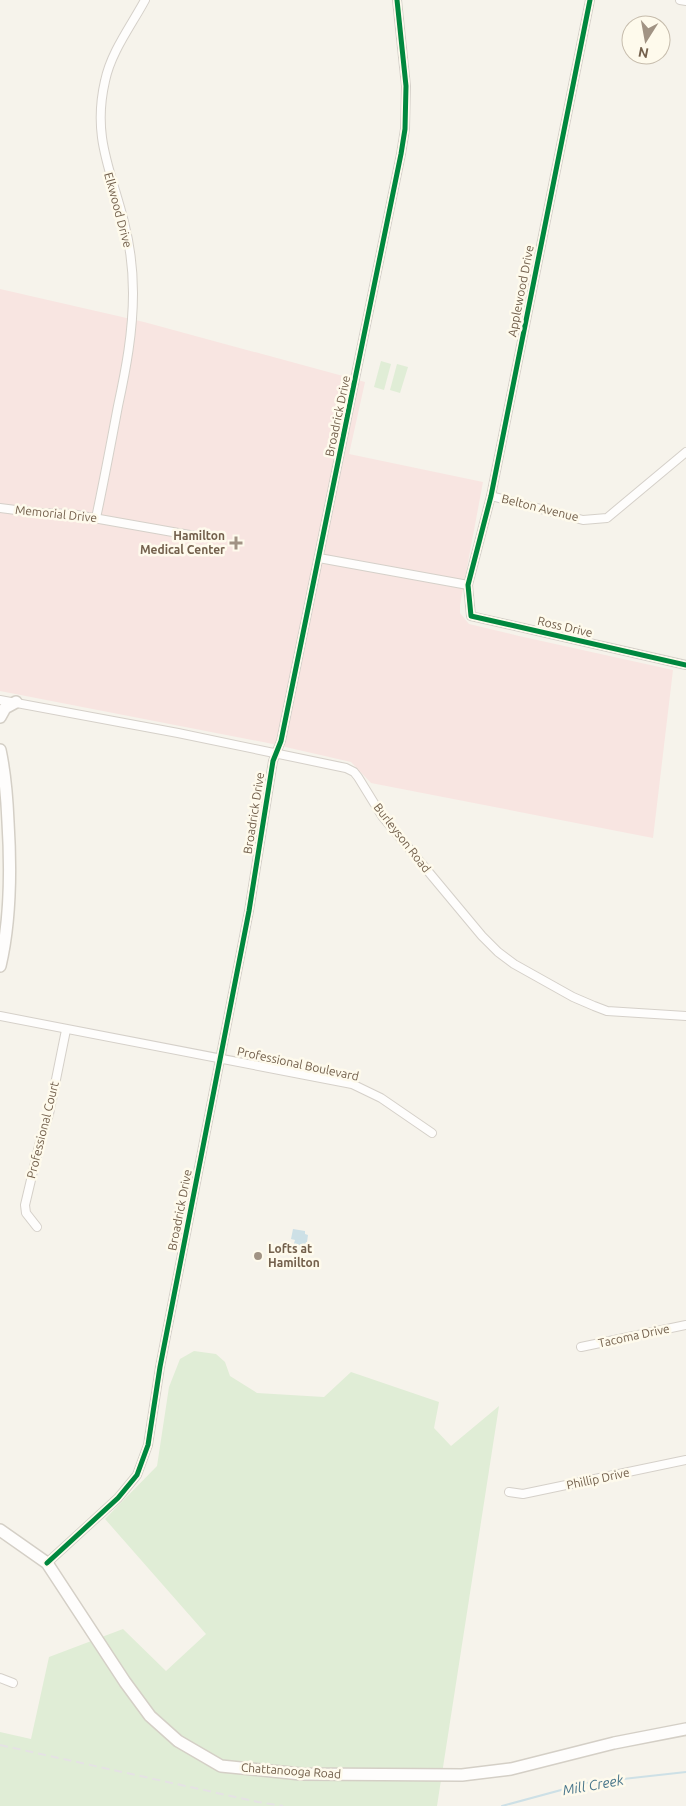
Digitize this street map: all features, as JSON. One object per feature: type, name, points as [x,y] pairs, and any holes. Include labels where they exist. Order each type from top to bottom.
[{"type":"street","name":"Elkwood Drive","points":[[96,518],[128,360],[132,328],[133,292],[131,263],[124,222],[106,164],[101,138],[100,115],[102,96],[110,65],[145,0]]},
{"type":"street","name":"Broadrick Drive","points":[[46,1563],[118,1498],[137,1475],[148,1445],[160,1367],[249,911],[273,761],[281,741],[396,185],[405,129],[406,86],[397,0]]},
{"type":"street","name":"Applewood Drive","points":[[468,585],[491,496],[590,0]]},
{"type":"street","points":[[680,0],[686,1]]},
{"type":"street","name":"Belton Avenue","points":[[491,496],[583,520],[607,518],[686,452]]},
{"type":"street","name":"Memorial Drive","points":[[0,508],[27,512],[71,514],[201,537]]},
{"type":"street","points":[[319,558],[468,585]]},
{"type":"street","name":"Ross Drive","points":[[468,585],[471,616],[686,665]]},
{"type":"street","name":"Burleyson Road","points":[[0,700],[178,733],[346,768],[354,772],[382,816],[482,936],[498,952],[514,964],[582,1001],[607,1011],[686,1016]]},
{"type":"street","points":[[0,717],[5,708],[16,702]]},
{"type":"street","points":[[0,750],[6,791],[9,862],[9,900],[5,945],[0,966]]},
{"type":"street","name":"Professional Boulevard","points":[[0,1016],[352,1084],[381,1098],[432,1133]]},
{"type":"street","name":"Professional Court","points":[[37,1227],[26,1213],[25,1205],[40,1142],[49,1114],[66,1030]]},
{"type":"street","name":"Tacoma Drive","points":[[581,1347],[686,1325]]},
{"type":"street","name":"Phillip Drive","points":[[509,1492],[524,1494],[686,1460]]},
{"type":"street","name":"Chattanooga Road","points":[[0,1530],[46,1563],[114,1666],[150,1716],[178,1741],[221,1766],[300,1774],[462,1775],[511,1769],[614,1743],[686,1729]]},
{"type":"street","points":[[0,1678],[13,1684]]},
{"type":"shaded area","name":"Hamilton Medical Center","points":[[0,289],[144,322],[365,382],[349,454],[483,482],[460,605],[460,613],[469,624],[673,670],[653,838],[371,783],[351,762],[268,743],[0,691]]},
{"type":"shaded area","points":[[293,1229],[305,1231],[305,1234],[308,1235],[306,1249],[292,1250],[295,1240],[291,1239]]},
{"type":"green space","points":[[381,361],[391,364],[384,390],[374,387]]},
{"type":"green space","points":[[397,364],[408,367],[400,393],[390,390]]},
{"type":"green space","points":[[194,1351],[216,1354],[225,1362],[230,1376],[257,1393],[324,1397],[351,1372],[439,1402],[434,1428],[451,1446],[499,1406],[437,1806],[0,1806],[0,1732],[31,1739],[49,1657],[123,1629],[166,1671],[206,1634],[105,1519],[157,1466],[169,1387],[180,1359]]},
{"type":"waterway","name":"Mill Creek","points":[[502,1806],[587,1783],[686,1772]]},
{"type":"railway","points":[[0,1745],[283,1806]]},
{"type":"cycle path","points":[[47,1563],[118,1498],[137,1475],[148,1445],[160,1367],[249,911],[273,761],[281,741],[401,154],[405,129],[406,86],[397,0]]},
{"type":"cycle path","points":[[590,0],[491,496],[468,585],[471,616],[686,665]]},
{"type":"place","name":"Hamilton Medical Center","points":[[236,543]]},
{"type":"place","name":"Lofts at Hamilton","points":[[258,1256]]}]
